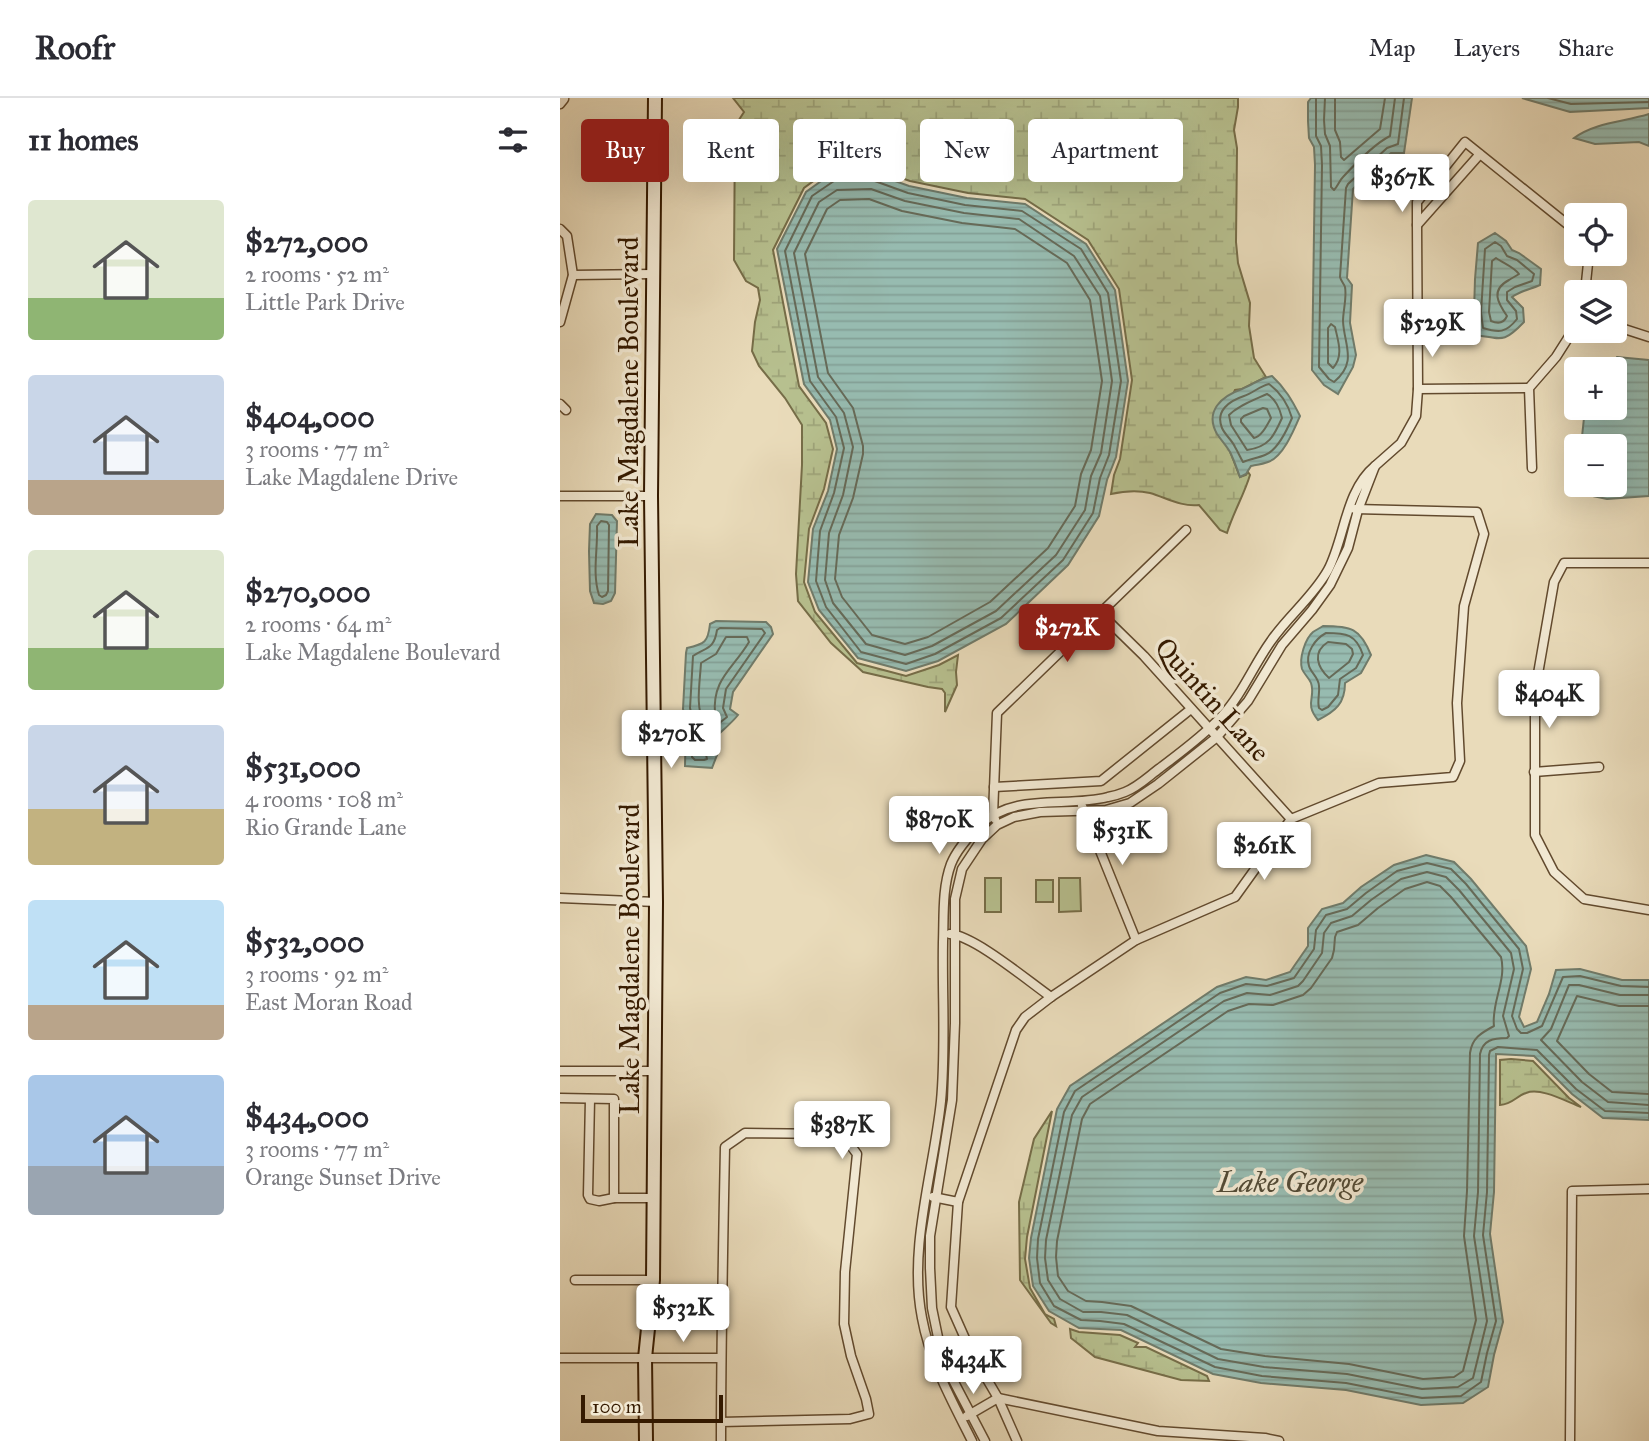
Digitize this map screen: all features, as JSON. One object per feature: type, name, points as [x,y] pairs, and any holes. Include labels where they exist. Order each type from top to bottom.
[{"type":"street","name":"Lake Magdalene Boulevard","points":[[646,1441],[645,1358],[653,1280],[656,902],[651,496],[655,98]]},
{"type":"street","points":[[560,104],[564,99]]},
{"type":"street","points":[[985,1441],[953,1380],[940,1348],[932,1308],[930,1236],[952,1100],[955,899],[962,869],[982,839],[997,825],[1014,817],[1082,807],[1127,791],[1210,728],[1238,697],[1270,642],[1321,581],[1335,554],[1366,475],[1401,443],[1416,416],[1417,202],[1465,142],[1564,222]]},
{"type":"street","points":[[1417,225],[1480,154]]},
{"type":"street","points":[[560,229],[567,236],[573,275],[560,322]]},
{"type":"street","points":[[573,275],[653,274]]},
{"type":"street","points":[[1627,330],[1649,337]]},
{"type":"street","points":[[1532,468],[1529,388],[1565,343]]},
{"type":"street","points":[[1418,389],[1529,388]]},
{"type":"street","points":[[560,496],[651,496]]},
{"type":"street","points":[[972,1441],[946,1392],[933,1358],[922,1317],[918,1278],[926,1196],[941,1101],[943,934],[945,893],[951,864],[960,848],[993,815],[1016,806],[1034,803],[1106,810],[1130,803],[1158,785],[1217,737],[1248,701],[1282,645],[1330,585],[1348,548],[1353,508]]},
{"type":"street","points":[[1017,1441],[951,1307],[958,1202],[1016,1030],[1025,1017],[1051,997],[1136,940],[1235,897],[1291,819],[1379,783],[1453,777],[1460,761],[1457,703],[1464,606],[1484,534],[1477,512],[1353,508]]},
{"type":"street","points":[[997,825],[993,815],[997,713],[1186,530]]},
{"type":"street","points":[[1649,563],[1564,563],[1553,582],[1535,691],[1534,772],[1535,835],[1554,872],[1584,898],[1649,910]]},
{"type":"street","name":"Quintin Lane","points":[[1099,612],[1144,656],[1291,819]]},
{"type":"street","points":[[994,788],[1101,781],[1191,709]]},
{"type":"street","points":[[1534,772],[1599,767]]},
{"type":"street","points":[[1082,807],[1136,940]]},
{"type":"street","points":[[560,898],[656,902]]},
{"type":"street","points":[[943,934],[955,934],[973,941],[1051,997]]},
{"type":"street","points":[[560,1071],[654,1071]]},
{"type":"street","points":[[560,1098],[614,1099],[614,1198]]},
{"type":"street","points":[[590,1099],[590,1199],[599,1201],[614,1198],[653,1198]]},
{"type":"street","points":[[721,1422],[850,1419],[869,1414],[844,1324],[845,1272],[857,1154],[842,1134],[745,1133],[725,1147],[721,1358],[721,1422],[721,1441]]},
{"type":"street","points":[[1570,1441],[1572,1191],[1649,1189]]},
{"type":"street","points":[[926,1196],[958,1202]]},
{"type":"street","points":[[575,1280],[653,1280]]},
{"type":"street","points":[[560,1358],[721,1358]]},
{"type":"street","points":[[961,1419],[998,1398],[1158,1431],[1279,1441]]},
{"type":"green space","points":[[733,98],[1238,98],[1234,130],[1237,148],[1238,263],[1250,303],[1249,326],[1254,358],[1266,377],[1235,390],[1216,431],[1229,449],[1240,477],[1248,472],[1250,475],[1227,533],[1220,530],[1199,505],[1180,503],[1145,492],[1111,494],[1120,459],[1132,380],[1119,289],[1088,240],[1025,199],[968,193],[906,180],[906,119],[793,119],[793,182],[812,182],[804,188],[773,250],[799,386],[826,423],[833,449],[824,489],[809,529],[804,582],[815,612],[857,663],[906,676],[939,665],[958,655],[957,685],[945,712],[945,693],[942,689],[863,672],[831,643],[798,601],[796,574],[802,425],[785,398],[759,366],[752,351],[760,300],[758,288],[746,281],[734,260],[735,182],[779,182],[779,119],[740,119],[744,112]]},
{"type":"green space","points":[[985,878],[1001,878],[1001,912],[985,912]]},
{"type":"green space","points":[[1059,878],[1080,878],[1081,911],[1059,912]]},
{"type":"green space","points":[[1036,880],[1053,880],[1053,902],[1036,902]]},
{"type":"green space","points":[[1500,1060],[1533,1061],[1581,1107],[1539,1092],[1523,1094],[1500,1105]]},
{"type":"green space","points":[[1052,1111],[1025,1259],[1030,1288],[1045,1314],[1054,1319],[1056,1326],[1051,1323],[1020,1280],[1019,1202],[1034,1139]]},
{"type":"green space","points":[[1070,1329],[1120,1335],[1138,1343],[1135,1347],[1146,1347],[1207,1376],[1209,1381],[1181,1380],[1095,1357],[1071,1338]]},
{"type":"water","points":[[1311,98],[1412,98],[1404,153],[1391,153],[1353,189],[1347,278],[1352,285],[1350,323],[1356,355],[1353,367],[1338,394],[1324,385],[1312,370],[1315,165],[1314,147],[1309,138],[1308,102]]},
{"type":"water","points":[[1522,98],[1649,98],[1649,108],[1570,112]]},
{"type":"water","points":[[1649,114],[1649,146],[1639,142],[1595,144],[1574,138],[1601,125]]},
{"type":"water","points":[[820,182],[898,182],[967,198],[1025,204],[1086,244],[1115,290],[1128,381],[1116,457],[1107,480],[1099,516],[1068,565],[1006,624],[938,661],[906,671],[858,658],[819,610],[808,582],[813,529],[828,491],[837,449],[830,420],[804,384],[777,249],[806,192]]},
{"type":"water","points":[[1495,233],[1506,241],[1512,250],[1541,269],[1540,285],[1512,297],[1523,308],[1524,322],[1502,338],[1475,335],[1478,243]]},
{"type":"water","points":[[1627,358],[1649,360],[1649,496],[1607,499],[1598,497],[1627,497],[1627,434],[1582,434],[1584,420],[1627,420]]},
{"type":"water","points":[[1272,376],[1288,394],[1300,416],[1278,455],[1268,462],[1251,466],[1246,474],[1240,477],[1230,452],[1217,434],[1214,412],[1217,405],[1228,396]]},
{"type":"water","points":[[596,514],[612,515],[617,521],[615,593],[611,601],[603,604],[594,603],[590,591],[590,524]]},
{"type":"water","points":[[716,621],[766,622],[773,634],[733,692],[730,709],[738,715],[712,741],[712,750],[717,755],[712,768],[685,766],[686,721],[683,709],[687,648],[704,641],[710,624]]},
{"type":"water","points":[[1323,626],[1353,630],[1363,639],[1371,655],[1361,673],[1345,683],[1338,706],[1318,720],[1311,705],[1312,688],[1302,669],[1301,660],[1307,639]]},
{"type":"water","name":"Lake George","points":[[1426,855],[1454,862],[1526,946],[1531,969],[1519,1017],[1524,1027],[1537,1022],[1556,970],[1580,969],[1622,980],[1649,980],[1649,1120],[1603,1118],[1572,1094],[1534,1056],[1496,1054],[1494,1192],[1490,1234],[1503,1322],[1488,1387],[1463,1403],[1421,1405],[1346,1390],[1261,1383],[1213,1374],[1121,1330],[1079,1328],[1049,1311],[1033,1286],[1029,1258],[1057,1109],[1070,1086],[1217,987],[1246,977],[1266,980],[1290,972],[1308,946],[1308,928],[1322,909],[1343,903],[1394,865]]}]
